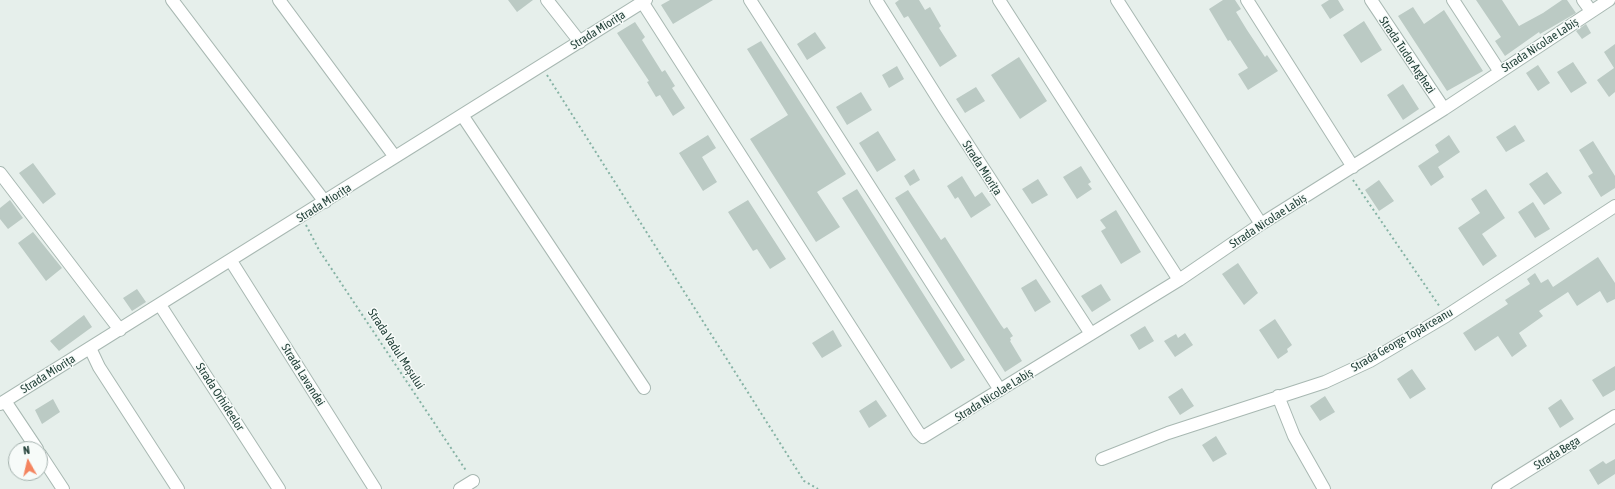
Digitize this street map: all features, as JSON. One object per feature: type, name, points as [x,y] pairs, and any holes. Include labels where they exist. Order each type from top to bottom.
[{"type":"street","points":[[172,0],[325,202]]},
{"type":"street","points":[[279,0],[396,157]]},
{"type":"street","points":[[548,0],[580,42]]},
{"type":"street","points":[[750,0],[1000,390]]},
{"type":"street","name":"Strada Miorița","points":[[876,0],[948,115],[1091,334]]},
{"type":"street","points":[[999,0],[1179,280]]},
{"type":"street","points":[[1117,0],[1261,224]]},
{"type":"street","points":[[1247,0],[1350,169]]},
{"type":"street","name":"Strada Tudor Arghezi","points":[[1371,0],[1444,109]]},
{"type":"street","points":[[1453,0],[1500,72]]},
{"type":"street","points":[[1584,0],[1591,11]]},
{"type":"street","name":"Strada Nicolae Labiș","points":[[643,1],[918,432],[923,437],[1179,280],[1261,224],[1444,109],[1609,0]]},
{"type":"street","name":"Strada Miorița","points":[[3,402],[231,261],[643,1]]},
{"type":"street","points":[[462,115],[524,211],[644,388]]},
{"type":"street","points":[[0,173],[120,330]]},
{"type":"street","name":"Strada George Topârceanu","points":[[1102,458],[1278,396],[1325,382],[1370,361],[1446,316],[1615,206]]},
{"type":"street","name":"Strada Lavandei","points":[[231,261],[375,489]]},
{"type":"street","name":"Strada Orhideelor","points":[[160,304],[279,489]]},
{"type":"street","points":[[90,348],[99,367],[178,489]]},
{"type":"street","points":[[1278,396],[1294,436],[1324,489]]},
{"type":"street","points":[[3,402],[31,441]]},
{"type":"street","name":"Strada Bega","points":[[1498,489],[1615,416]]},
{"type":"street","points":[[48,467],[62,489]]},
{"type":"street","points":[[460,489],[473,481]]},
{"type":"path","points":[[541,66],[804,481],[818,489]]},
{"type":"path","points":[[1350,169],[1446,316]]},
{"type":"path","name":"Strada Vadul Moșului","points":[[301,217],[319,250],[473,481]]},
{"type":"building","points":[[508,0],[533,0],[517,12]]},
{"type":"building","points":[[670,0],[713,0],[673,24],[661,5]]},
{"type":"building","points":[[899,0],[919,0],[925,10],[930,7],[941,26],[939,28],[957,56],[940,67],[908,16],[904,18],[895,3]]},
{"type":"building","points":[[1223,0],[1235,0],[1241,9],[1236,12],[1265,57],[1267,55],[1278,71],[1248,90],[1238,74],[1248,68],[1230,40],[1228,41],[1209,9]]},
{"type":"building","points":[[1329,0],[1338,0],[1344,10],[1330,19],[1321,5]]},
{"type":"building","points":[[1476,0],[1502,0],[1519,26],[1543,13],[1562,0],[1567,0],[1576,13],[1540,34],[1539,32],[1505,56],[1495,41],[1501,37]]},
{"type":"building","points":[[1413,7],[1424,24],[1444,10],[1483,71],[1447,91],[1398,16]]},
{"type":"building","points":[[1364,21],[1382,50],[1361,63],[1343,35]]},
{"type":"building","points":[[635,22],[645,37],[642,40],[662,72],[665,70],[675,86],[672,88],[685,108],[673,116],[660,95],[656,97],[647,82],[649,81],[617,33]]},
{"type":"building","points":[[1586,24],[1591,33],[1582,39],[1576,31]]},
{"type":"building","points":[[815,32],[826,48],[807,60],[797,44]]},
{"type":"building","points":[[761,41],[846,174],[817,192],[840,227],[816,242],[750,139],[788,115],[747,49]]},
{"type":"building","points":[[1615,44],[1615,92],[1609,97],[1597,80],[1614,68],[1604,52]]},
{"type":"building","points":[[1019,57],[1047,101],[1020,119],[991,75]]},
{"type":"building","points":[[1573,62],[1587,83],[1571,93],[1557,72]]},
{"type":"building","points":[[1538,65],[1550,83],[1538,91],[1526,73]]},
{"type":"building","points":[[897,66],[904,79],[889,88],[882,75]]},
{"type":"building","points":[[1403,84],[1419,109],[1403,120],[1387,95]]},
{"type":"building","points":[[976,87],[985,101],[965,113],[956,99]]},
{"type":"building","points":[[861,92],[872,110],[847,125],[836,107]]},
{"type":"building","points":[[1515,125],[1525,141],[1506,152],[1496,137]]},
{"type":"building","points":[[878,131],[896,160],[877,172],[859,143]]},
{"type":"building","points":[[708,135],[716,148],[702,157],[717,182],[703,191],[679,153]]},
{"type":"building","points":[[1449,135],[1460,152],[1438,167],[1444,177],[1431,186],[1418,166],[1439,152],[1435,145]]},
{"type":"building","points":[[1593,141],[1615,176],[1615,188],[1601,197],[1588,176],[1593,173],[1579,150]]},
{"type":"building","points":[[33,163],[56,194],[43,204],[19,173]]},
{"type":"building","points":[[1081,166],[1091,182],[1088,184],[1092,189],[1077,199],[1063,177]]},
{"type":"building","points":[[914,169],[920,180],[910,186],[904,176]]},
{"type":"building","points":[[1547,172],[1562,193],[1544,205],[1529,184]]},
{"type":"building","points":[[962,176],[975,197],[982,192],[991,205],[971,218],[958,197],[955,199],[947,186]]},
{"type":"building","points":[[1038,179],[1048,195],[1032,204],[1022,189]]},
{"type":"building","points":[[1379,180],[1394,201],[1379,211],[1365,190]]},
{"type":"building","points":[[857,189],[965,360],[951,369],[842,198]]},
{"type":"building","points":[[1486,189],[1505,218],[1482,234],[1497,256],[1483,266],[1458,228],[1480,213],[1471,199]]},
{"type":"building","points":[[908,190],[941,240],[945,237],[1001,325],[1004,329],[1007,327],[1013,336],[1010,338],[1010,341],[1022,361],[1005,372],[895,198]]},
{"type":"building","points":[[10,200],[23,218],[8,229],[0,219],[0,208]]},
{"type":"building","points":[[748,200],[786,259],[770,269],[757,249],[753,251],[728,212]]},
{"type":"building","points":[[1533,202],[1550,229],[1535,238],[1518,212]]},
{"type":"building","points":[[1116,210],[1141,252],[1121,264],[1101,231],[1106,228],[1100,220]]},
{"type":"building","points":[[33,232],[62,268],[46,281],[18,243]]},
{"type":"building","points":[[1598,257],[1615,283],[1615,299],[1607,303],[1600,291],[1577,306],[1568,292],[1539,311],[1543,316],[1519,333],[1527,346],[1512,357],[1498,336],[1475,351],[1463,333],[1508,304],[1505,300],[1530,284],[1527,279],[1535,273],[1541,283],[1548,279],[1553,287]]},
{"type":"building","points":[[1238,263],[1258,293],[1244,305],[1222,274]]},
{"type":"building","points":[[1036,279],[1051,302],[1035,312],[1021,288]]},
{"type":"building","points":[[1101,284],[1111,300],[1092,312],[1081,296]]},
{"type":"building","points":[[137,289],[146,302],[132,311],[123,298]]},
{"type":"building","points":[[84,315],[92,327],[59,351],[50,341]]},
{"type":"building","points":[[1275,319],[1292,345],[1287,349],[1288,352],[1278,359],[1259,330]]},
{"type":"building","points":[[1145,326],[1154,341],[1139,350],[1130,335]]},
{"type":"building","points":[[833,330],[842,346],[822,358],[812,343]]},
{"type":"building","points":[[1185,333],[1193,345],[1175,357],[1164,341],[1176,334],[1178,338]]},
{"type":"building","points":[[1615,366],[1615,390],[1603,397],[1592,380]]},
{"type":"building","points":[[1412,369],[1426,389],[1410,399],[1397,379]]},
{"type":"building","points":[[1182,388],[1194,406],[1180,415],[1168,397]]},
{"type":"building","points":[[1325,396],[1335,412],[1320,421],[1310,406]]},
{"type":"building","points":[[53,399],[60,412],[42,424],[35,410]]},
{"type":"building","points":[[1561,399],[1574,419],[1560,428],[1548,408]]},
{"type":"building","points":[[876,400],[887,416],[869,428],[859,411]]},
{"type":"building","points":[[1216,436],[1227,454],[1213,462],[1202,445]]},
{"type":"building","points":[[1615,459],[1615,474],[1598,485],[1589,470],[1603,461],[1606,464]]}]
